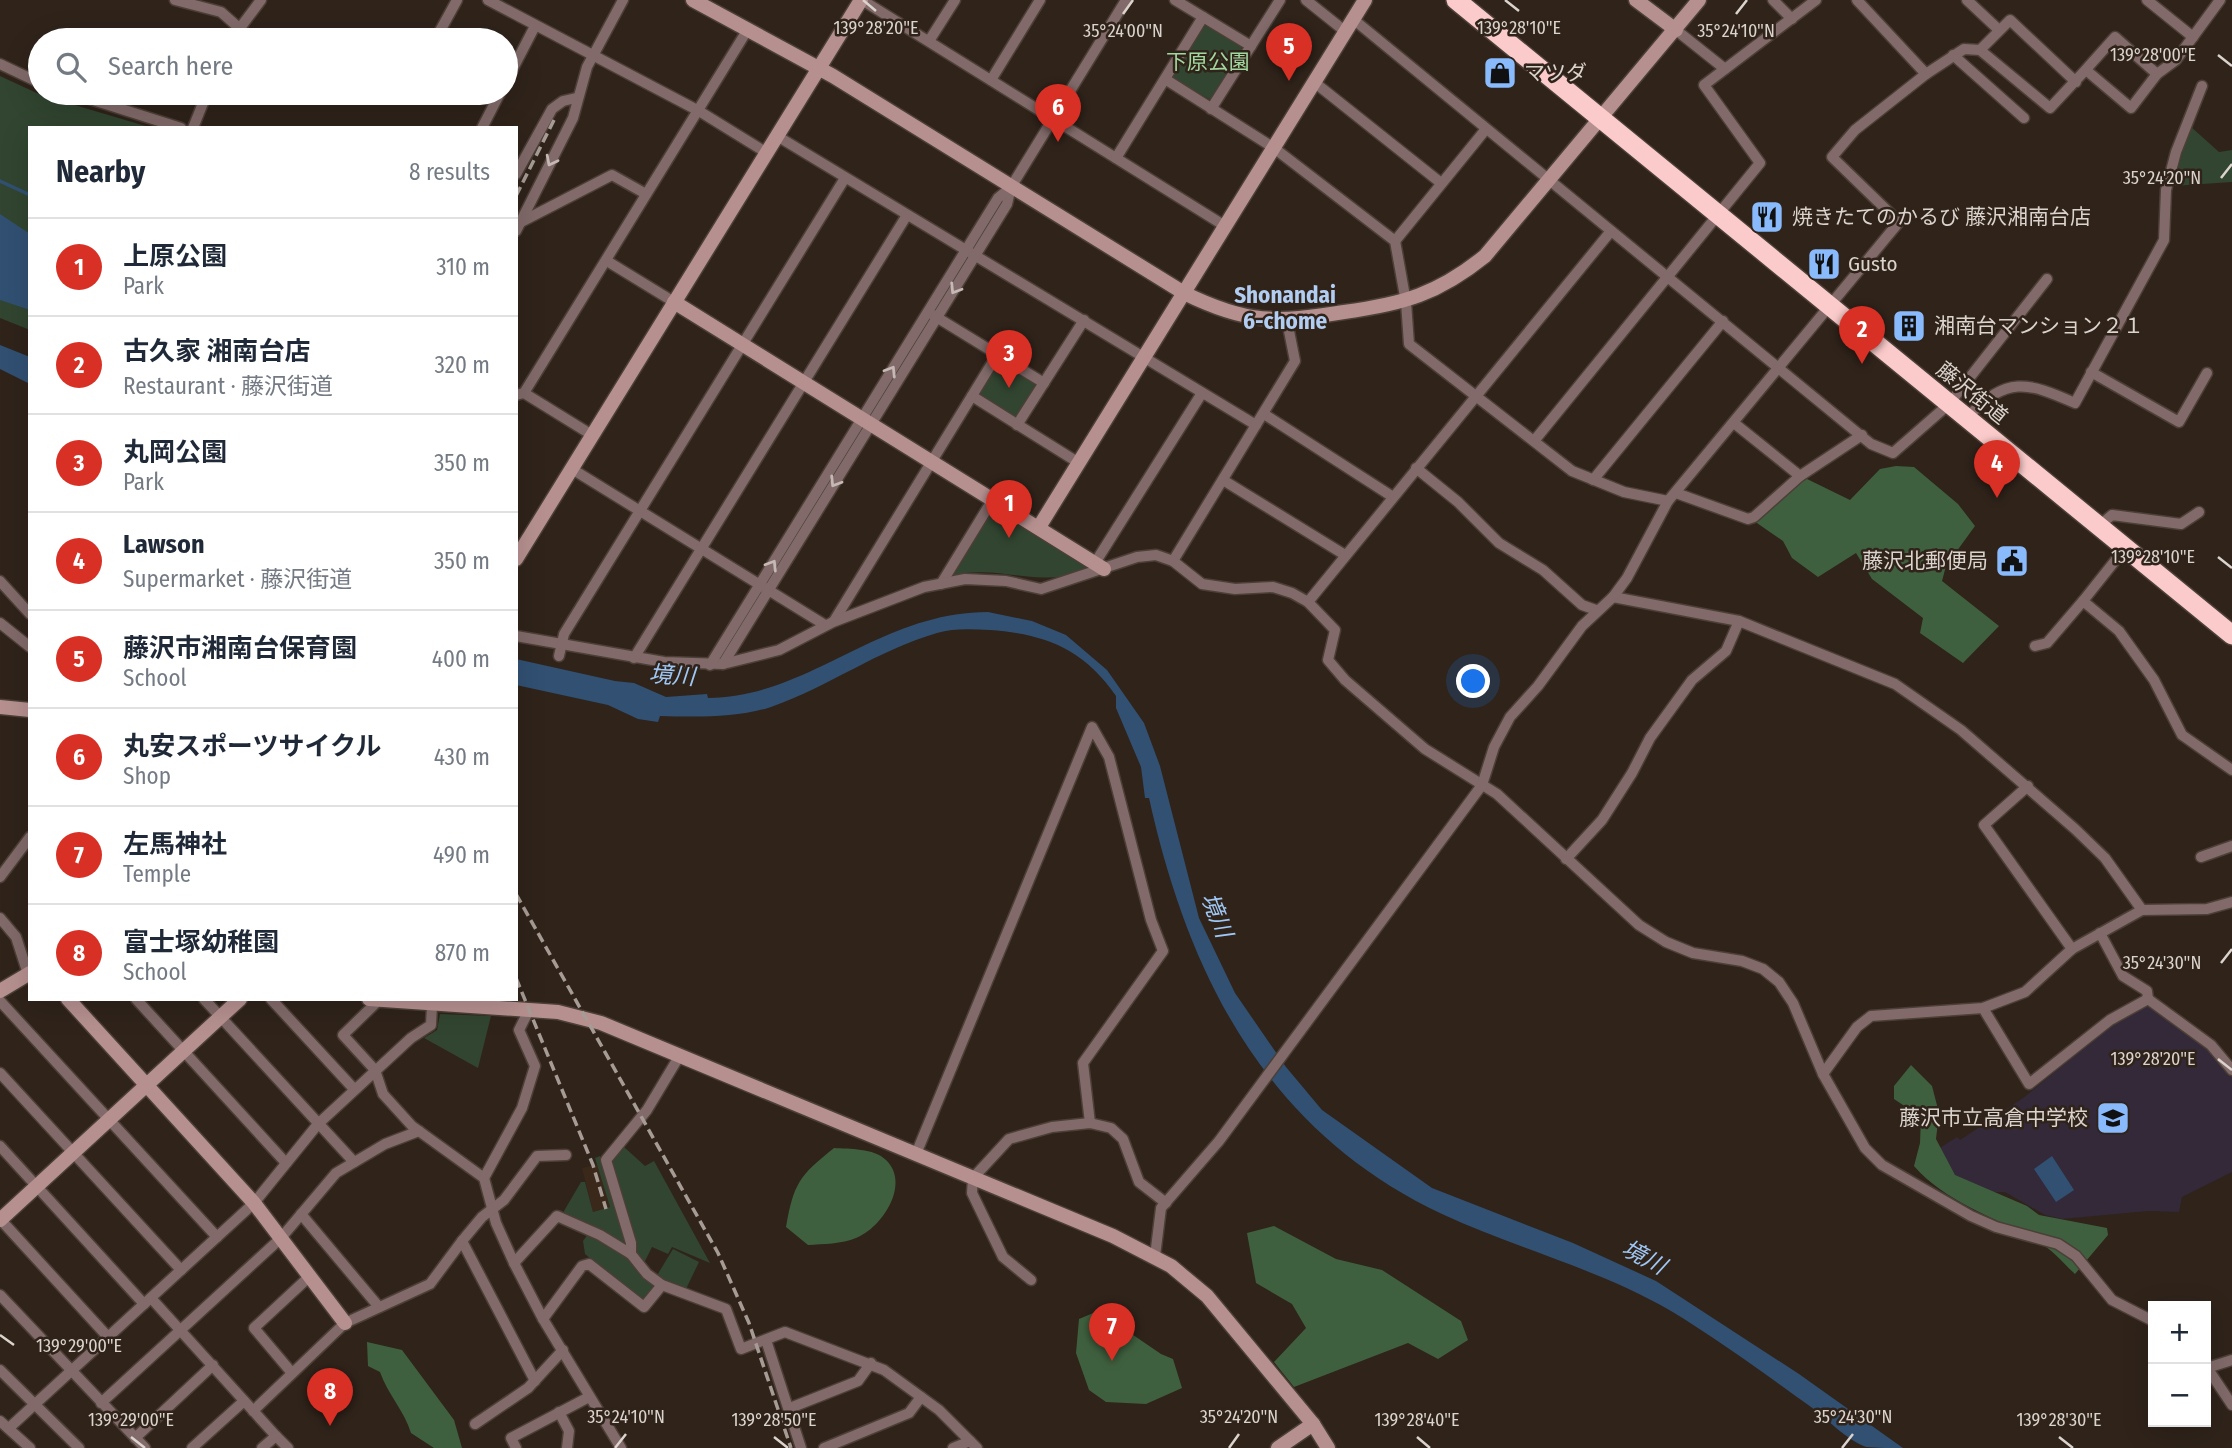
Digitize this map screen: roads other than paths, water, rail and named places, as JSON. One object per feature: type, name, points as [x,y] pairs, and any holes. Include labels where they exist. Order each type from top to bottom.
[{"type":"highway","name":"藤沢街道","points":[[1456,0],[2232,635]]},
{"type":"street","points":[[175,0],[221,12],[238,27],[261,0]]},
{"type":"street","points":[[442,28],[457,0]]},
{"type":"street","points":[[488,0],[699,111],[767,153]]},
{"type":"street","points":[[518,227],[573,118],[576,98],[593,55],[623,0]]},
{"type":"street","points":[[693,0],[819,68],[1184,293],[1239,315],[1287,321],[1406,302],[1443,287],[1485,256],[1699,0]]},
{"type":"street","points":[[518,556],[862,0],[1226,226]]},
{"type":"street","points":[[929,41],[955,0]]},
{"type":"street","points":[[991,80],[1040,0]]},
{"type":"street","points":[[723,664],[764,588],[970,254],[1007,204],[1011,187],[1126,0]]},
{"type":"street","points":[[1175,0],[1251,46]]},
{"type":"street","points":[[1211,109],[1280,0]]},
{"type":"street","points":[[1306,0],[1349,26],[1486,129],[1871,443],[1893,453],[1949,404],[2047,279]]},
{"type":"street","points":[[1039,527],[1365,0]]},
{"type":"street","points":[[1636,0],[1725,69]]},
{"type":"street","points":[[1773,0],[1791,19]]},
{"type":"street","points":[[1534,441],[1760,163],[1704,85],[1816,0]]},
{"type":"street","points":[[1857,0],[1926,74]]},
{"type":"street","points":[[1967,0],[1999,30]]},
{"type":"street","points":[[2147,0],[2193,37]]},
{"type":"street","points":[[2086,71],[2131,108],[2157,74],[2176,60],[2220,0]]},
{"type":"street","points":[[1116,158],[1203,17]]},
{"type":"street","points":[[1980,50],[2010,19],[2076,82]]},
{"type":"street","points":[[518,59],[535,26]]},
{"type":"street","points":[[592,435],[520,394],[607,261],[748,29]]},
{"type":"street","points":[[1155,1256],[1161,1208],[1185,1184],[1482,785],[1494,747],[1510,717],[1596,610],[1613,597],[1640,556],[1672,497],[1899,222],[1832,157],[1855,130],[1926,74],[1964,49],[1980,50],[2050,108],[2115,37],[2157,74]]},
{"type":"street","points":[[1954,55],[2024,118]]},
{"type":"street","points":[[0,64],[28,77]]},
{"type":"street","points":[[1165,79],[1274,148],[1395,241],[1406,302],[1409,344],[1572,471],[1624,492],[1672,497],[1748,519],[1754,517],[1800,476],[1862,435]]},
{"type":"street","points":[[1314,82],[1441,183]]},
{"type":"street","points":[[1967,418],[1977,407],[2017,385],[2040,387],[2075,403],[2164,240],[2166,190],[2184,126],[2202,86]]},
{"type":"street","points":[[520,159],[552,109],[563,101],[576,98]]},
{"type":"street","points":[[114,105],[176,126]]},
{"type":"street","points":[[194,126],[202,105]]},
{"type":"street","points":[[483,126],[494,105]]},
{"type":"street","points":[[1395,241],[1486,129]]},
{"type":"street","points":[[777,136],[1256,425]]},
{"type":"street","points":[[518,227],[612,174],[646,194]]},
{"type":"street","points":[[559,656],[561,643],[639,511],[845,178]]},
{"type":"street","points":[[634,658],[907,215]]},
{"type":"street","points":[[1308,602],[1611,231]]},
{"type":"street","points":[[607,261],[1099,566]]},
{"type":"street","points":[[932,315],[1044,383]]},
{"type":"street","points":[[1017,425],[1084,320]]},
{"type":"street","points":[[1173,561],[1295,361],[1287,321]]},
{"type":"street","points":[[1593,480],[1723,321]]},
{"type":"street","points":[[829,624],[997,355]]},
{"type":"street","points":[[2091,372],[2179,422],[2207,373]]},
{"type":"street","points":[[1099,566],[1202,393]]},
{"type":"street","points":[[972,397],[1079,463]]},
{"type":"street","points":[[1264,414],[1393,497]]},
{"type":"street","points":[[1734,422],[1800,476]]},
{"type":"street","points":[[1416,468],[1458,502],[1499,543],[1543,570],[1582,605],[1596,610]]},
{"type":"street","points":[[572,469],[764,588],[829,624]]},
{"type":"street","points":[[1223,480],[1345,555]]},
{"type":"street","points":[[941,584],[993,499]]},
{"type":"street","points":[[2099,526],[2112,515],[2181,524],[2199,512]]},
{"type":"street","points":[[2035,646],[2047,643],[2126,547]]},
{"type":"street","points":[[518,636],[634,658],[723,664],[779,650],[829,624],[912,591],[965,579],[1006,581],[1041,589],[1099,566],[1137,556],[1156,555],[1173,561],[1202,584],[1235,589],[1273,587],[1308,602],[1335,630],[1328,660],[1345,680],[1425,749],[1497,794],[1639,925],[1666,943],[1693,953],[1742,961],[1763,969],[1779,982],[1793,1003],[1823,1074],[1865,1148],[1882,1165],[1996,1227],[2058,1244],[2076,1256],[2112,1300],[2148,1318]]},
{"type":"street","points":[[0,581],[28,612]]},
{"type":"street","points":[[710,664],[764,588]]},
{"type":"street","points":[[1613,597],[1739,621],[1895,684],[1961,730],[2028,786],[2105,858],[2142,910]]},
{"type":"street","points":[[2083,601],[2119,631],[2154,680],[2182,735],[2232,770]]},
{"type":"street","points":[[1566,859],[1602,820],[1650,738],[1692,680],[1726,652],[1739,621]]},
{"type":"street","points":[[0,623],[28,645]]},
{"type":"street","points":[[0,707],[28,710]]},
{"type":"street","points":[[916,1154],[1092,727],[1109,757],[1151,920],[1163,951],[1083,1063],[1090,1123]]},
{"type":"street","points":[[2028,786],[1984,825],[2072,949]]},
{"type":"street","points":[[0,877],[28,841]]},
{"type":"street","points":[[2201,857],[2232,846]]},
{"type":"street","points":[[1823,1074],[1857,1027],[1871,1016],[1983,1008],[2025,992],[2072,949],[2142,910],[2207,909],[2232,902]]},
{"type":"street","points":[[0,918],[16,937],[28,971]]},
{"type":"street","points":[[2100,933],[2123,976],[2147,991],[2148,999],[2211,1045],[2232,1070]]},
{"type":"street","points":[[0,991],[28,975]]},
{"type":"street","points":[[1983,1008],[2029,1084],[2110,1020],[2148,999]]},
{"type":"street","points":[[0,1001],[217,1237]]},
{"type":"street","points":[[70,1001],[254,1203],[345,1323]]},
{"type":"street","points":[[138,1001],[286,1163]]},
{"type":"street","points":[[206,1001],[354,1162]]},
{"type":"street","points":[[108,1337],[0,1220],[238,1001]]},
{"type":"street","points":[[273,1001],[354,1089]]},
{"type":"street","points":[[372,1001],[343,1035],[375,1070],[383,1094],[419,1131],[484,1178],[492,1210],[514,1263],[543,1319],[621,1448]]},
{"type":"street","points":[[385,1001],[558,1012],[601,1023],[1155,1256],[1207,1296],[1313,1424],[1328,1448]]},
{"type":"street","points":[[30,1448],[4,1424],[33,1405],[254,1203],[318,1124],[417,1033],[431,1025],[432,1005]]},
{"type":"street","points":[[484,1178],[529,1090],[535,1066],[519,1030],[529,1010]]},
{"type":"street","points":[[631,1254],[631,1243],[606,1160],[646,1110],[680,1055]]},
{"type":"street","points":[[0,1073],[181,1270]]},
{"type":"street","points":[[1031,1280],[1003,1257],[972,1193],[973,1178],[1009,1139],[1052,1127],[1090,1123],[1117,1132],[1139,1182],[1166,1203]]},
{"type":"street","points":[[101,1403],[281,1238],[336,1173],[385,1144],[419,1131]]},
{"type":"street","points":[[0,1146],[148,1301],[182,1329],[288,1448]]},
{"type":"street","points":[[253,1411],[345,1323],[430,1284],[462,1241],[505,1200],[537,1156],[566,1155]]},
{"type":"street","points":[[302,1214],[379,1307]]},
{"type":"street","points":[[514,1263],[557,1216],[600,1235],[631,1254],[647,1274],[662,1285],[726,1309],[741,1349],[785,1332],[871,1363],[921,1397],[973,1444]]},
{"type":"street","points":[[462,1241],[535,1381]]},
{"type":"street","points":[[543,1319],[582,1266],[589,1264],[645,1307],[662,1285]]},
{"type":"street","points":[[292,1373],[254,1328],[310,1276]]},
{"type":"street","points":[[0,1295],[145,1448]]},
{"type":"street","points":[[766,1340],[801,1448]]},
{"type":"street","points":[[475,1424],[535,1381],[563,1350]]},
{"type":"street","points":[[2211,1366],[2232,1360]]},
{"type":"street","points":[[790,1408],[858,1381],[871,1363]]},
{"type":"street","points":[[135,1438],[213,1365]]},
{"type":"street","points":[[0,1370],[79,1448]]},
{"type":"street","points":[[2211,1374],[2232,1405]]},
{"type":"street","points":[[824,1448],[845,1444],[909,1413],[921,1397]]},
{"type":"street","points":[[516,1448],[511,1438],[589,1398]]},
{"type":"street","points":[[192,1448],[244,1401]]},
{"type":"street","points":[[559,1412],[569,1431],[567,1448]]},
{"type":"street","points":[[1278,1448],[1313,1424]]},
{"type":"street","points":[[262,1448],[276,1436]]},
{"type":"street","points":[[953,1448],[973,1444]]},
{"type":"water","points":[[0,214],[28,233],[28,309],[0,300]]},
{"type":"water","points":[[0,345],[28,356],[28,383],[0,369]]},
{"type":"water","points":[[988,612],[1032,621],[1066,635],[1107,670],[1144,723],[1160,766],[1199,918],[1235,993],[1286,1067],[1322,1110],[1432,1188],[1573,1243],[1656,1281],[1799,1374],[1903,1448],[1866,1447],[1859,1444],[1759,1370],[1671,1311],[1587,1271],[1442,1214],[1381,1180],[1328,1140],[1283,1094],[1245,1043],[1213,988],[1187,928],[1166,864],[1149,798],[1145,798],[1141,767],[1116,708],[1116,696],[1090,666],[1061,646],[1010,632],[970,629],[943,631],[894,649],[771,707],[731,715],[660,716],[658,722],[638,719],[608,705],[518,685],[518,659],[634,683],[666,697],[707,694],[708,698],[745,694],[779,684],[913,625],[949,616]]},
{"type":"water","points":[[2052,1156],[2074,1190],[2056,1202],[2034,1169]]},
{"type":"waterway","points":[[0,181],[28,194]]},
{"type":"railway","points":[[518,192],[554,120]]},
{"type":"railway","points":[[518,898],[718,1253],[749,1323],[791,1448]]},
{"type":"railway","points":[[518,983],[593,1165],[606,1209]]},
{"type":"place","name":"マツダ","points":[[1500,73]]},
{"type":"place","name":"藤沢市湘南台保育園","points":[[1289,81]]},
{"type":"place","name":"丸安スポーツサイクル","points":[[1058,142]]},
{"type":"place","name":"焼きたてのかるび 藤沢湘南台店","points":[[1767,217]]},
{"type":"place","name":"Gusto","points":[[1824,264]]},
{"type":"place","name":"湘南台マンション２１","points":[[1909,326]]},
{"type":"place","name":"古久家 湘南台店","points":[[1862,364]]},
{"type":"place","name":"丸岡公園","points":[[1009,388]]},
{"type":"place","name":"Lawson","points":[[1997,498]]},
{"type":"place","name":"上原公園","points":[[1009,538]]},
{"type":"place","name":"藤沢北郵便局","points":[[2012,561]]},
{"type":"place","name":"藤沢市立高倉中学校","points":[[2113,1118]]},
{"type":"place","name":"左馬神社","points":[[1112,1361]]},
{"type":"place","name":"富士塚幼稚園","points":[[330,1426]]},
{"type":"district","name":"Shonandai 6-chome","points":[[1285,308]]},
{"type":"park label","name":"下原公園","points":[[1208,62]]},
{"type":"water label","name":"境川","points":[[672,675]]},
{"type":"water label","name":"境川","points":[[1217,915]]},
{"type":"water label","name":"境川","points":[[1644,1257]]}]
